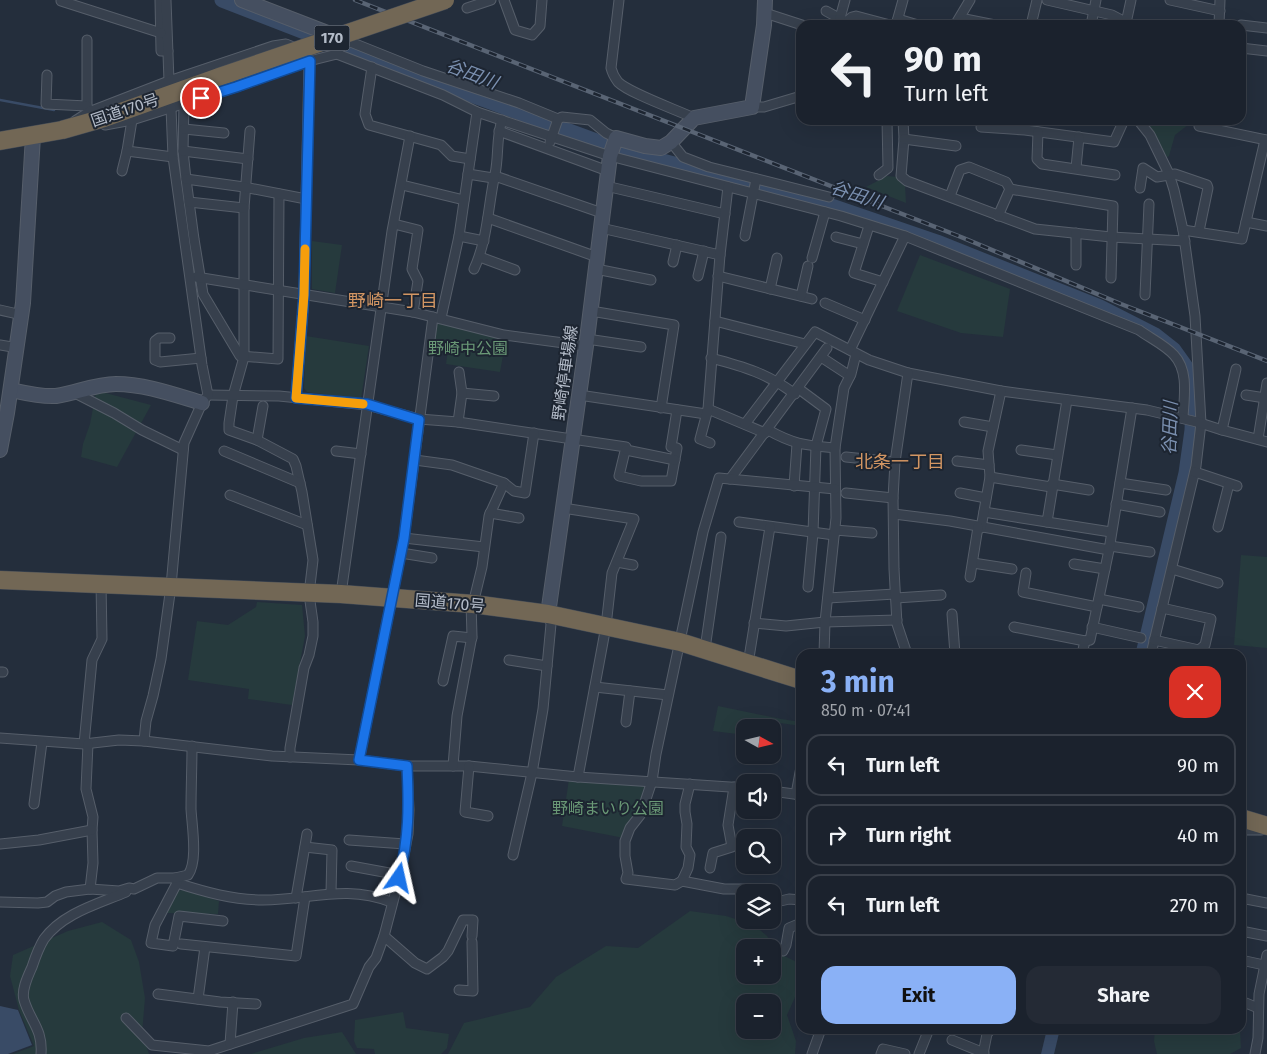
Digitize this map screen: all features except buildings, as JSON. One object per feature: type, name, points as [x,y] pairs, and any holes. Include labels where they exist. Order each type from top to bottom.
[{"type":"highway","name":"国道170号","points":[[0,141],[62,130],[104,118],[445,0]]},
{"type":"highway","name":"国道170号","points":[[0,580],[341,594],[472,604],[548,614],[680,642],[796,678]]},
{"type":"highway","points":[[1246,820],[1267,826]]},
{"type":"street","points":[[160,0],[161,51],[168,51]]},
{"type":"street","points":[[166,0],[169,82]]},
{"type":"street","points":[[242,0],[423,71],[519,103],[555,127]]},
{"type":"street","points":[[467,8],[491,0]]},
{"type":"street","points":[[504,0],[515,30],[532,35],[540,26],[542,0]]},
{"type":"street","points":[[619,0],[611,68],[619,82],[630,90],[694,118],[752,107],[764,107],[796,97]]},
{"type":"street","points":[[840,18],[845,0]]},
{"type":"street","points":[[895,20],[903,0]]},
{"type":"street","points":[[1032,20],[1037,0]]},
{"type":"street","points":[[1047,0],[1094,10],[1112,15],[1121,20]]},
{"type":"street","points":[[1092,20],[1096,0]]},
{"type":"street","points":[[1128,20],[1131,0]]},
{"type":"street","points":[[1170,0],[1220,11]]},
{"type":"street","points":[[1219,20],[1220,0]]},
{"type":"street","points":[[61,1],[161,33]]},
{"type":"street","points":[[958,20],[967,1]]},
{"type":"street","points":[[752,107],[765,6],[796,22]]},
{"type":"street","points":[[826,12],[843,20]]},
{"type":"street","points":[[848,20],[856,16],[878,20]]},
{"type":"street","points":[[1246,26],[1267,28]]},
{"type":"street","points":[[337,54],[343,39]]},
{"type":"street","points":[[87,40],[88,109]]},
{"type":"street","points":[[62,130],[88,109],[273,46],[286,44],[295,47],[310,61],[304,295],[296,398]]},
{"type":"street","points":[[1246,49],[1267,51]]},
{"type":"street","points":[[62,130],[132,120],[310,61],[337,54],[443,95],[477,112],[502,120],[555,127],[728,187],[825,212],[905,236],[1139,330],[1173,353],[1180,363],[1193,420]]},
{"type":"street","points":[[372,67],[365,114],[369,124],[441,145],[452,156],[470,159]]},
{"type":"street","points":[[47,75],[46,104],[88,109]]},
{"type":"street","points":[[184,103],[186,179],[203,294],[240,356],[244,357],[278,359],[279,194]]},
{"type":"street","points":[[144,742],[146,721],[161,659],[184,443],[205,399],[173,157],[171,108]]},
{"type":"street","points":[[359,760],[404,538],[419,420],[437,318],[459,236],[477,112]]},
{"type":"street","points":[[547,148],[555,127],[562,117],[590,120],[606,133],[613,147]]},
{"type":"street","points":[[613,147],[662,148],[671,142],[694,118]]},
{"type":"street","points":[[122,171],[132,120]]},
{"type":"street","points":[[474,269],[480,257],[484,241],[494,177],[498,132],[502,120]]},
{"type":"street","points":[[879,175],[888,168],[888,125]]},
{"type":"street","points":[[903,125],[901,176],[907,181],[1035,229],[1111,237],[1185,241]]},
{"type":"street","points":[[981,127],[1024,130],[1114,142],[1122,125]]},
{"type":"street","points":[[1142,125],[1150,135],[1169,174],[1174,190],[1185,241],[1195,316],[1193,420],[1195,472],[1152,649]]},
{"type":"street","points":[[1183,230],[1242,239],[1266,140],[1199,125]]},
{"type":"street","points":[[184,129],[224,133]]},
{"type":"street","points":[[250,130],[244,208],[244,357],[233,396],[228,423],[229,430],[256,440],[293,459],[300,483],[314,560],[308,594],[313,622],[313,636],[310,655],[304,668],[290,756]]},
{"type":"street","points":[[498,132],[608,171]]},
{"type":"street","points":[[1038,132],[1037,159],[1042,164],[1115,175]]},
{"type":"street","points":[[0,450],[22,315],[33,136]]},
{"type":"street","points":[[341,594],[381,308],[410,136]]},
{"type":"street","points":[[1076,168],[1080,137]]},
{"type":"street","points":[[904,139],[956,146]]},
{"type":"street","points":[[671,142],[683,157],[709,167],[829,197]]},
{"type":"street","name":"野崎停車場線","points":[[548,614],[587,343],[602,213],[613,147]]},
{"type":"street","points":[[127,151],[173,157]]},
{"type":"street","points":[[184,151],[248,159]]},
{"type":"street","points":[[950,196],[960,170],[968,167],[1006,182],[1010,189]]},
{"type":"street","points":[[1140,188],[1143,168],[1157,177],[1175,174],[1206,186],[1208,188],[1198,231]]},
{"type":"street","points":[[468,174],[494,177],[602,213]]},
{"type":"street","points":[[186,179],[245,187],[306,199]]},
{"type":"street","points":[[745,236],[756,179]]},
{"type":"street","points":[[402,185],[464,200]]},
{"type":"street","points":[[606,186],[725,214]]},
{"type":"street","points":[[710,444],[700,439],[707,412],[718,276],[728,187]]},
{"type":"street","points":[[998,216],[1010,189]]},
{"type":"street","points":[[1010,189],[1113,206],[1111,278]]},
{"type":"street","points":[[189,202],[244,208]]},
{"type":"street","points":[[1145,295],[1149,204]]},
{"type":"street","points":[[801,296],[825,212]]},
{"type":"street","points":[[488,218],[596,263],[651,280]]},
{"type":"street","points":[[1246,222],[1267,226]]},
{"type":"street","points":[[394,224],[418,230],[412,269],[418,281],[413,312]]},
{"type":"street","points":[[601,228],[720,255]]},
{"type":"street","points":[[868,229],[854,273],[883,282]]},
{"type":"street","points":[[1076,233],[1076,264]]},
{"type":"street","points":[[459,236],[484,241]]},
{"type":"street","points":[[836,236],[863,244]]},
{"type":"street","points":[[824,649],[834,532],[835,448],[844,388],[850,376],[853,352],[865,320],[905,236]]},
{"type":"street","points":[[673,262],[677,245]]},
{"type":"street","points":[[698,276],[704,251]]},
{"type":"street","points":[[480,257],[515,270]]},
{"type":"street","points":[[770,289],[777,258]]},
{"type":"street","points":[[718,276],[812,299]]},
{"type":"street","points":[[190,277],[413,312],[504,335],[641,348]]},
{"type":"street","points":[[825,303],[865,320]]},
{"type":"street","points":[[0,310],[22,315]]},
{"type":"street","points":[[591,311],[674,325],[661,408]]},
{"type":"street","points":[[715,322],[806,344]]},
{"type":"street","points":[[745,424],[815,332],[869,360],[908,373],[1000,391],[1146,410],[1193,420],[1222,430],[1263,440],[1267,383]]},
{"type":"street","points":[[170,338],[159,338],[155,341],[155,360],[160,362],[201,358]]},
{"type":"street","points":[[0,345],[18,348]]},
{"type":"street","points":[[730,479],[797,392],[827,348]]},
{"type":"street","points":[[821,357],[850,376]]},
{"type":"street","points":[[711,358],[750,368],[826,409],[816,446],[813,534],[808,587]]},
{"type":"street","points":[[1222,430],[1236,369]]},
{"type":"street","points":[[458,422],[462,393],[459,372]]},
{"type":"street","points":[[906,649],[897,620],[895,596],[893,498],[895,462],[908,373]]},
{"type":"street","points":[[11,390],[43,396],[57,396],[92,386],[117,384],[144,387],[205,399],[233,396],[279,396],[367,404],[419,420],[458,422],[626,446],[619,476],[641,481],[672,481],[678,448],[671,447],[677,410]]},
{"type":"street","points":[[970,577],[990,477],[988,452],[1000,391]]},
{"type":"street","points":[[72,392],[183,450]]},
{"type":"street","points":[[462,393],[494,396]]},
{"type":"street","points":[[1246,395],[1265,398]]},
{"type":"street","points":[[579,396],[661,408],[707,412],[767,431],[797,444],[835,448]]},
{"type":"street","points":[[1047,522],[1067,400]]},
{"type":"street","points":[[256,440],[263,406]]},
{"type":"street","points":[[1014,627],[1085,641],[1090,640],[1110,548],[1132,408]]},
{"type":"street","points":[[964,422],[993,427]]},
{"type":"street","points":[[415,460],[452,465],[504,483],[514,491],[525,493],[534,433]]},
{"type":"street","points":[[794,486],[797,444]]},
{"type":"street","points":[[626,450],[675,460]]},
{"type":"street","points":[[1022,450],[1057,455]]},
{"type":"street","points":[[224,451],[300,483]]},
{"type":"street","points":[[336,451],[361,454]]},
{"type":"street","points":[[846,457],[895,462]]},
{"type":"street","points":[[957,461],[989,465]]},
{"type":"street","points":[[1195,472],[1233,485],[1218,527]]},
{"type":"street","points":[[990,477],[1089,490]]},
{"type":"street","points":[[690,784],[685,812],[687,824],[686,848],[690,855],[688,868],[682,881],[675,885],[626,878],[628,873],[625,841],[630,828],[641,814],[652,782],[668,694],[702,532],[719,478],[835,489]]},
{"type":"street","points":[[453,766],[458,716],[472,638],[472,604],[482,567],[490,513],[504,483]]},
{"type":"street","points":[[1120,483],[1166,490]]},
{"type":"street","points":[[846,493],[893,498]]},
{"type":"street","points":[[960,493],[986,498]]},
{"type":"street","points":[[230,495],[307,525]]},
{"type":"street","points":[[1116,504],[1160,512]]},
{"type":"street","points":[[563,508],[634,520],[612,573],[606,626],[578,777]]},
{"type":"street","points":[[984,512],[1112,532]]},
{"type":"street","points":[[490,513],[519,518]]},
{"type":"street","points":[[894,514],[1110,548],[1150,552]]},
{"type":"street","points":[[738,522],[813,534],[834,532],[872,533]]},
{"type":"street","points":[[748,664],[770,527]]},
{"type":"street","points":[[705,649],[722,537]]},
{"type":"street","points":[[404,538],[484,547]]},
{"type":"street","points":[[401,553],[432,558]]},
{"type":"street","points":[[617,562],[633,565]]},
{"type":"street","points":[[973,562],[1012,569]]},
{"type":"street","points":[[1074,564],[1105,569]]},
{"type":"street","points":[[1172,569],[1218,584]]},
{"type":"street","points":[[1026,573],[1023,592],[1139,607]]},
{"type":"street","points":[[90,888],[93,863],[93,817],[86,789],[86,744],[92,660],[102,639],[101,583]]},
{"type":"street","points":[[828,598],[942,595]]},
{"type":"street","points":[[1162,608],[1211,619],[1205,645],[1200,649]]},
{"type":"street","points":[[513,855],[532,773],[543,709],[551,624],[548,614]]},
{"type":"street","points":[[952,614],[955,649]]},
{"type":"street","points":[[754,623],[786,626],[825,622],[897,620]]},
{"type":"street","points":[[1092,627],[1141,638]]},
{"type":"street","points":[[443,681],[453,636],[472,638]]},
{"type":"street","points":[[1154,640],[1194,649]]},
{"type":"street","points":[[1083,649],[1085,641]]},
{"type":"street","points":[[509,660],[547,666]]},
{"type":"street","points":[[595,687],[668,694]]},
{"type":"street","points":[[626,722],[630,691]]},
{"type":"street","points":[[0,738],[86,744],[119,740],[290,756],[359,760],[407,766],[470,766],[578,777],[734,787],[728,826],[732,847],[713,852],[710,868]]},
{"type":"street","points":[[34,804],[42,742]]},
{"type":"street","points":[[192,746],[192,870],[188,875],[176,881],[155,925],[152,943],[173,946],[179,916],[223,921]]},
{"type":"street","points":[[126,1018],[152,1045],[209,1051],[353,1004],[369,967],[376,958],[384,936],[391,902],[400,875],[409,810],[407,766]]},
{"type":"street","points":[[470,766],[465,812],[488,816]]},
{"type":"street","points":[[781,792],[796,794]]},
{"type":"street","points":[[0,844],[40,840],[92,830]]},
{"type":"street","points":[[1246,830],[1267,830]]},
{"type":"street","points":[[181,944],[296,956],[307,834]]},
{"type":"street","points":[[349,840],[405,844]]},
{"type":"street","points":[[305,847],[332,850],[331,894]]},
{"type":"street","points":[[351,866],[400,875]]},
{"type":"street","points":[[41,1054],[40,1035],[24,1000],[23,991],[40,946],[59,923],[69,916],[156,878],[176,881],[226,897],[262,900],[331,894],[359,894],[391,902]]},
{"type":"street","points":[[682,881],[724,889],[736,889]]},
{"type":"street","points":[[0,902],[48,902],[55,896],[66,892],[90,888],[119,891],[128,888],[134,889]]},
{"type":"street","points":[[1246,899],[1267,903]]},
{"type":"street","points":[[781,901],[796,900]]},
{"type":"street","points":[[384,936],[415,963],[427,969],[448,951],[463,920],[473,920],[472,991],[459,990]]},
{"type":"street","points":[[783,951],[789,928],[796,925]]},
{"type":"street","points":[[1246,932],[1267,936]]},
{"type":"street","points":[[198,999],[205,947]]},
{"type":"street","points":[[1255,1054],[1258,1038],[1258,1008],[1263,994],[1264,965],[1267,955]]},
{"type":"street","points":[[1246,961],[1264,965]]},
{"type":"street","points":[[158,994],[256,1004]]},
{"type":"street","points":[[230,1044],[233,1002]]},
{"type":"street","points":[[1246,1003],[1258,1008]]},
{"type":"street","points":[[812,1054],[818,1034]]},
{"type":"street","points":[[919,1054],[927,1034]]},
{"type":"street","points":[[952,1040],[983,1054],[987,1034]]},
{"type":"street","points":[[882,1054],[883,1049],[904,1054]]},
{"type":"green space","points":[[1146,125],[1188,125],[1175,135],[1169,156],[1167,157]]},
{"type":"green space","points":[[887,176],[899,177],[905,185],[906,203],[866,187]]},
{"type":"green space","points":[[312,241],[342,245],[335,293],[312,289]]},
{"type":"green space","points":[[920,255],[1010,289],[1003,337],[961,333],[897,311]]},
{"type":"green space","name":"野崎中公園","points":[[438,322],[506,339],[500,372],[446,364],[448,350],[432,347]]},
{"type":"green space","points":[[306,336],[369,346],[361,399],[307,392],[304,388]]},
{"type":"green space","points":[[96,392],[151,405],[117,467],[81,457]]},
{"type":"green space","points":[[1241,555],[1267,557],[1267,648],[1234,645]]},
{"type":"green space","points":[[257,602],[302,605],[305,636],[292,705],[248,699],[249,689],[188,680],[197,621],[228,625],[256,607]]},
{"type":"green space","points":[[718,706],[781,719],[736,719],[736,734],[713,731]]},
{"type":"green space","points":[[781,719],[796,721],[796,725],[781,723]]},
{"type":"green space","name":"野崎まいり公園","points":[[569,779],[647,783],[639,813],[624,838],[562,826]]},
{"type":"green space","points":[[183,890],[219,901],[218,914],[166,913],[176,891]]},
{"type":"green space","points":[[690,911],[736,919],[736,929],[759,929],[769,939],[736,939],[736,984],[781,984],[781,954],[796,962],[796,995],[787,1015],[796,1041],[795,1054],[448,1054],[464,1023],[530,1007],[556,977],[606,946],[638,948]]},
{"type":"green space","points":[[102,922],[131,940],[139,962],[145,998],[142,1034],[149,1054],[13,1054],[34,1046],[19,1010],[10,976],[13,955],[68,931]]},
{"type":"green space","points":[[403,1012],[406,1028],[449,1034],[447,1048],[441,1054],[375,1054],[374,1049],[357,1048],[354,1041],[355,1020]]},
{"type":"green space","points":[[342,1032],[356,1054],[251,1054],[304,1038]]},
{"type":"green space","points":[[1155,1034],[1240,1034],[1241,1048],[1230,1054],[1157,1054]]},
{"type":"water","points":[[0,1006],[18,1010],[32,1045],[8,1054],[0,1054]]},
{"type":"water","points":[[1046,1034],[1059,1034],[1054,1054],[1041,1054]]},
{"type":"waterway","name":"谷田川","points":[[222,0],[387,64],[621,150],[826,204],[937,242],[1100,307],[1155,335],[1174,350],[1189,371],[1193,406],[1186,473],[1144,649]]},
{"type":"waterway","points":[[0,100],[54,110]]},
{"type":"railway","points":[[355,0],[961,237],[1121,304],[1267,361]]},
{"type":"slow traffic","points":[[305,249],[304,295],[296,398],[363,404]]},
{"type":"district","name":"野崎一丁目","points":[[393,301]]},
{"type":"district","name":"北条一丁目","points":[[900,462]]},
{"type":"route","points":[[201,98],[310,61],[304,295],[296,398],[367,404],[419,420],[404,538],[359,760],[407,766],[408,834],[399,878]]}]
